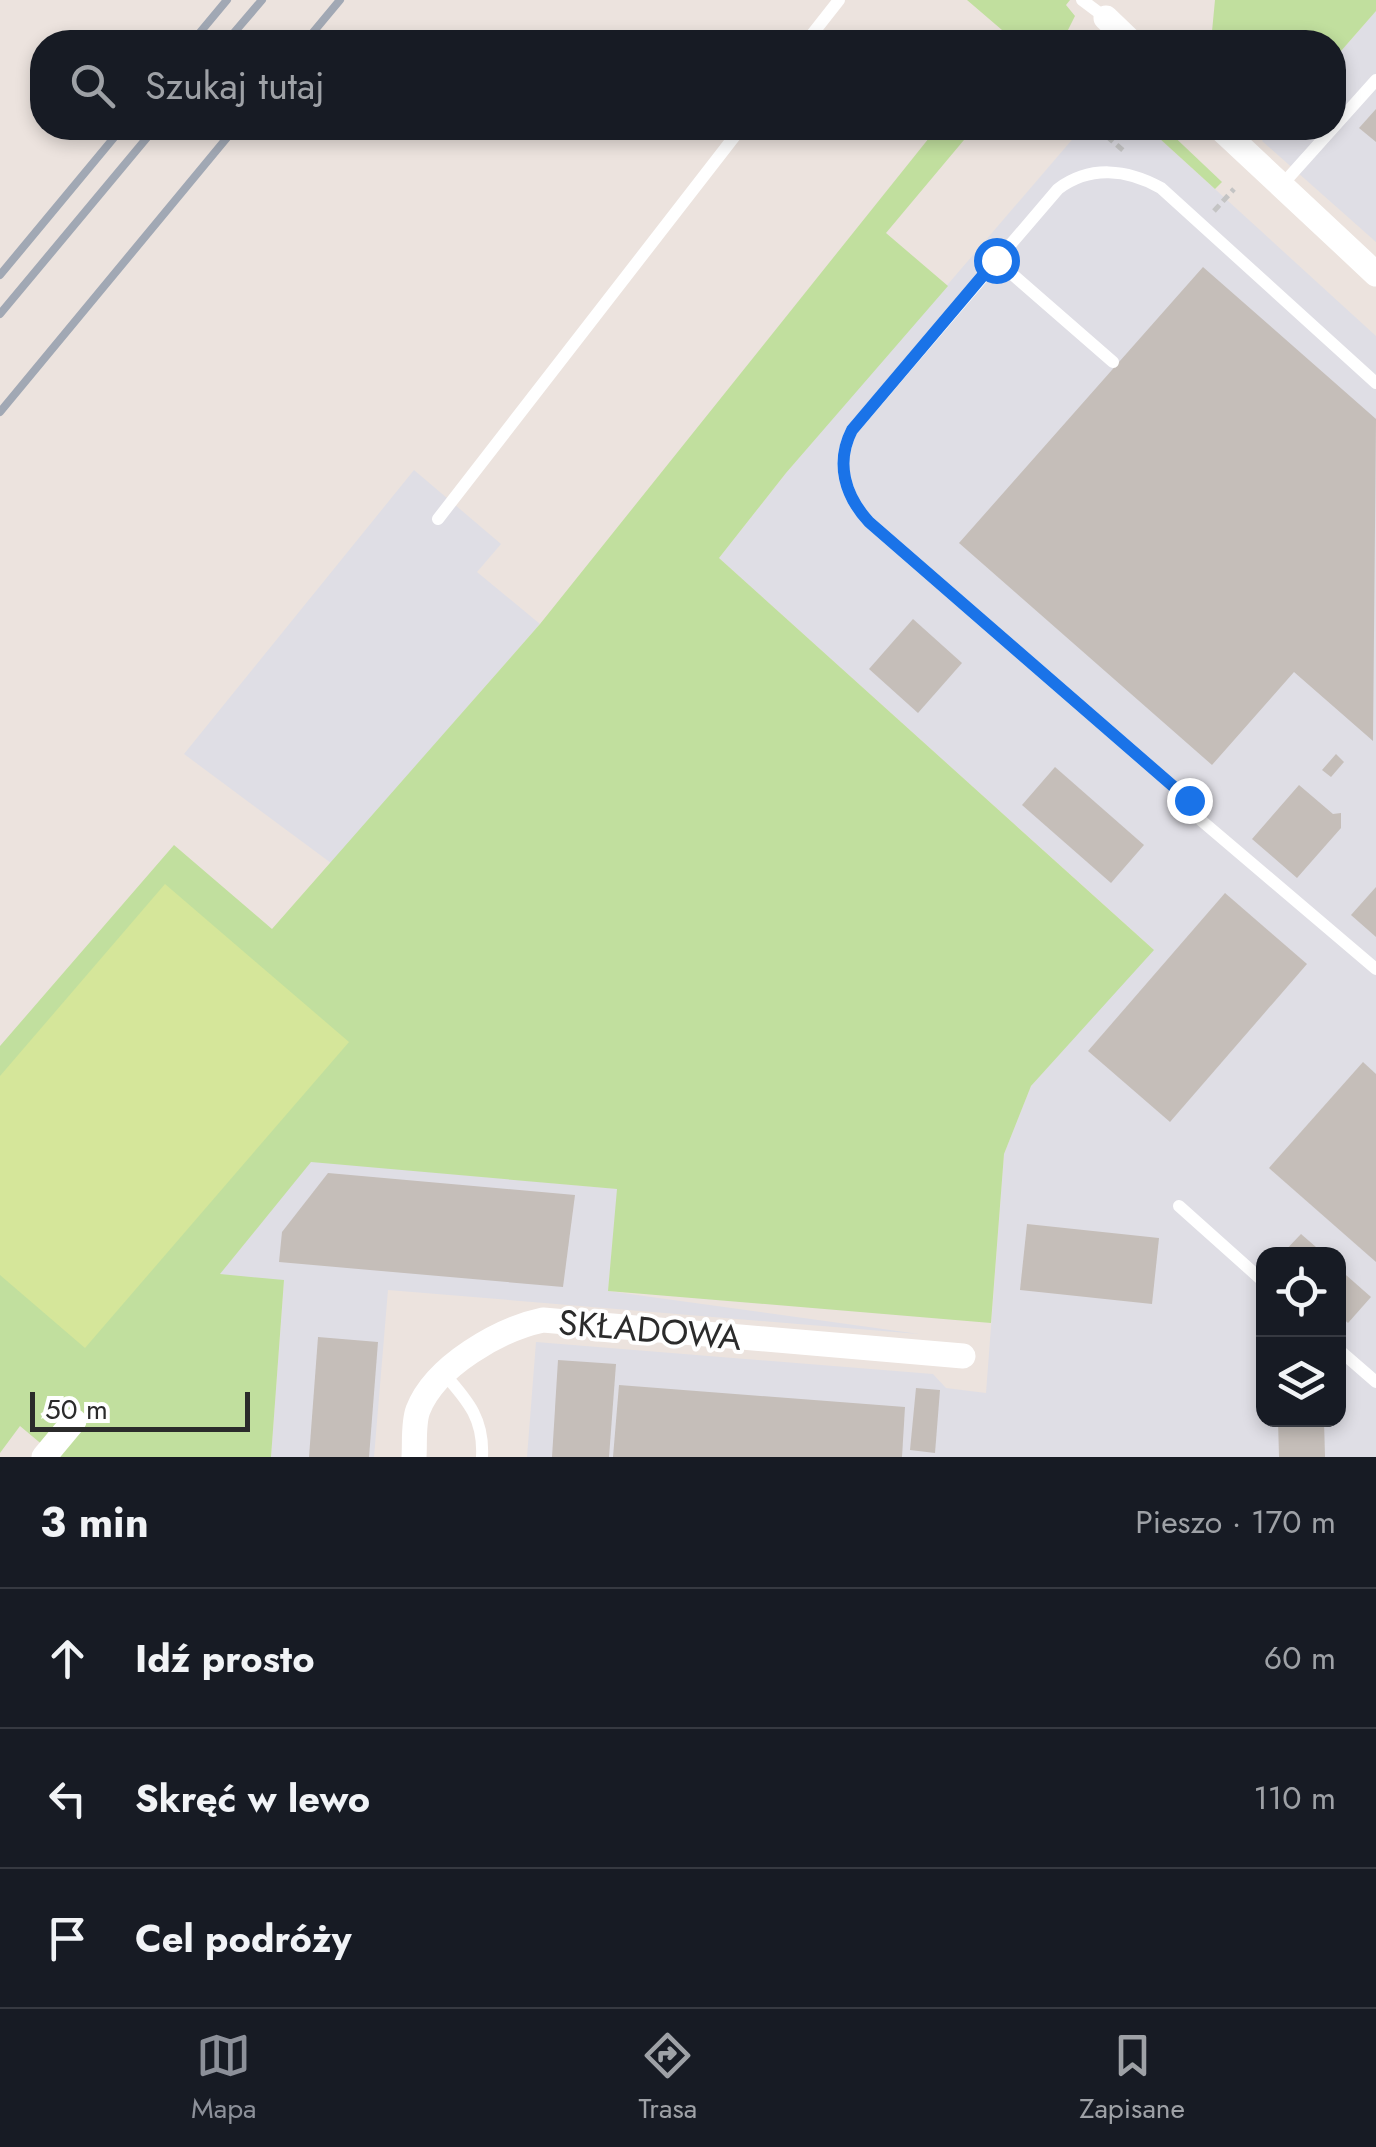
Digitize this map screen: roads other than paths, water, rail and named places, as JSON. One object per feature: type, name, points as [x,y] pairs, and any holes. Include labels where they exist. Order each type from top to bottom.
[{"type":"street","points":[[1106,18],[1118,30]]},
{"type":"street","points":[[1233,140],[1376,274]]},
{"type":"street","name":"SKŁADOWA","points":[[414,1457],[418,1410],[446,1376],[475,1347],[518,1325],[543,1320],[963,1356]]},
{"type":"street","points":[[44,1457],[74,1421]]},
{"type":"lane","points":[[815,30],[839,0]]},
{"type":"lane","points":[[1082,0],[1106,18]]},
{"type":"lane","points":[[1346,114],[1376,80]]},
{"type":"lane","points":[[438,519],[732,140]]},
{"type":"lane","points":[[1282,186],[1323,140]]},
{"type":"lane","points":[[1376,383],[1161,188],[1123,174],[1094,172],[1070,180],[996,260],[852,430],[844,444],[842,472],[855,507],[1189,800],[1196,816],[1376,969]]},
{"type":"lane","points":[[996,260],[1113,362]]},
{"type":"lane","points":[[1179,1206],[1256,1275]]},
{"type":"lane","points":[[1346,1356],[1376,1382]]},
{"type":"lane","points":[[446,1376],[472,1405],[484,1432],[482,1457]]},
{"type":"railway","points":[[202,30],[227,0]]},
{"type":"railway","points":[[236,30],[262,0]]},
{"type":"railway","points":[[315,30],[340,0]]},
{"type":"railway","points":[[0,275],[112,140]]},
{"type":"railway","points":[[0,314],[145,140]]},
{"type":"railway","points":[[0,412],[225,140]]}]
